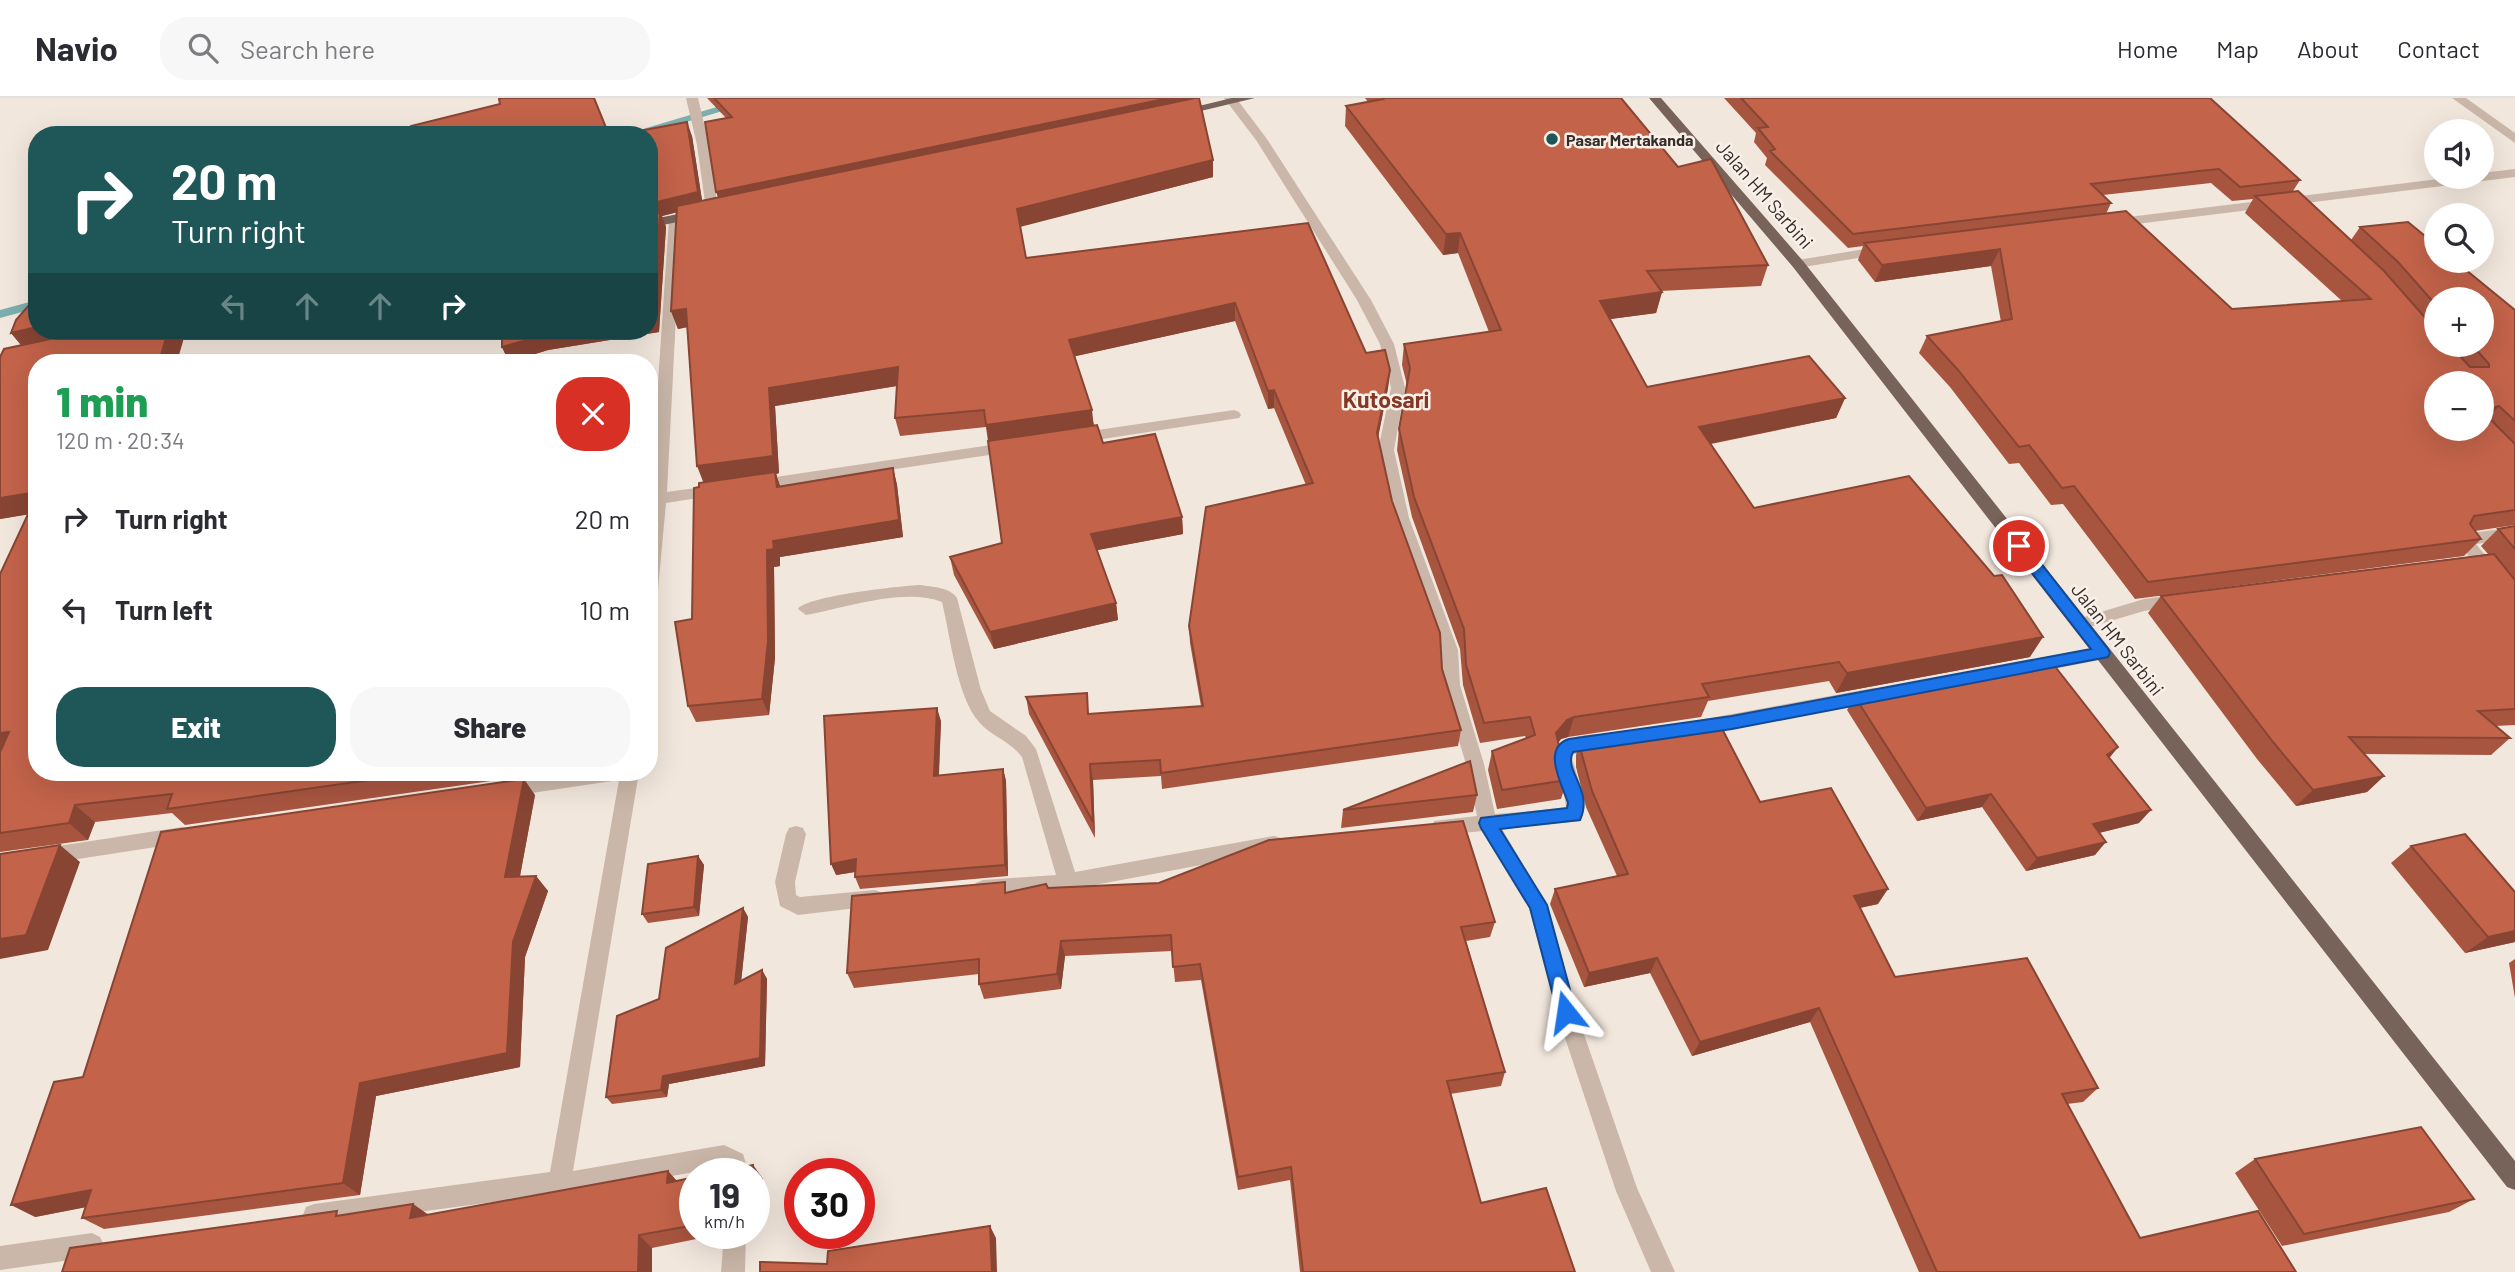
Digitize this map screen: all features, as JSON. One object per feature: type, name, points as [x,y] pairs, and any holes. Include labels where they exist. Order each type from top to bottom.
[{"type":"main road","name":"Jalan HM Sarbini","points":[[1655,98],[1798,264],[2515,1179]]},
{"type":"main road","points":[[1163,116],[1237,99]]},
{"type":"main road","points":[[658,222],[726,208]]},
{"type":"street","points":[[692,98],[703,145],[712,210]]},
{"type":"street","points":[[2458,98],[2515,139]]},
{"type":"street","points":[[1237,99],[1364,300],[1387,344],[1398,388],[1386,450],[1401,518],[1449,650],[1451,685],[1475,764],[1488,823],[1538,905],[1566,1012],[1627,1191],[1663,1272]]},
{"type":"street","points":[[2102,225],[2296,206],[2515,173]]},
{"type":"street","points":[[658,461],[675,219]]},
{"type":"street","points":[[1798,264],[1894,249]]},
{"type":"street","points":[[1055,441],[1234,415]]},
{"type":"street","points":[[658,490],[733,488],[1028,445]]},
{"type":"street","points":[[2515,533],[2463,540],[2475,563],[2515,603]]},
{"type":"street","points":[[806,609],[904,592],[931,591],[949,598],[972,690],[983,715],[992,724],[1020,741],[1030,754],[1069,882]]},
{"type":"street","points":[[2080,624],[2144,605],[2199,598]]},
{"type":"street","points":[[2015,670],[2103,653]]},
{"type":"street","points":[[1678,730],[1886,692]]},
{"type":"street","points":[[1420,829],[1574,815],[1577,803],[1562,752],[1569,746],[1623,738]]},
{"type":"street","points":[[485,791],[557,781]]},
{"type":"street","points":[[560,1182],[628,781]]},
{"type":"street","points":[[0,863],[199,833]]},
{"type":"street","points":[[796,834],[785,882],[787,900],[798,906],[892,898]]},
{"type":"street","points":[[960,891],[1069,882],[1243,848],[1297,842]]},
{"type":"street","points":[[287,1219],[560,1182],[577,1182],[679,1164]]},
{"type":"street","points":[[0,1258],[109,1243]]},
{"type":"street","points":[[733,1272],[734,1249]]},
{"type":"building","points":[[594,98],[605,126],[411,126],[500,104],[499,99]]},
{"type":"building","points":[[714,98],[1169,98],[716,192],[705,122],[732,117]]},
{"type":"building","points":[[1199,98],[1213,160],[1017,209],[1026,258],[1308,223],[1366,353],[1385,350],[1390,370],[1377,433],[1392,501],[1440,633],[1442,669],[1461,730],[1161,773],[1160,760],[1090,764],[1093,822],[1026,697],[1087,693],[1088,714],[1203,706],[1189,626],[1206,507],[1313,483],[1274,390],[1268,391],[1235,303],[1069,340],[1092,410],[986,425],[984,410],[895,418],[898,367],[769,388],[773,456],[697,466],[686,309],[671,311],[677,206]]},
{"type":"building","points":[[1382,98],[1621,98],[1678,167],[1711,159],[1768,265],[1647,271],[1662,292],[1600,301],[1647,387],[1809,356],[1845,398],[1699,427],[1754,508],[1909,476],[1994,576],[2002,575],[2043,637],[1847,673],[1839,662],[1702,684],[1709,697],[1574,717],[1567,720],[1556,733],[1567,780],[1502,790],[1492,751],[1535,735],[1530,717],[1484,723],[1466,665],[1464,629],[1414,497],[1399,429],[1410,368],[1404,344],[1501,330],[1460,233],[1446,234],[1346,106]]},
{"type":"building","points":[[1741,98],[2210,98],[2300,180],[2240,187],[2219,169],[2091,184],[2111,203],[1853,234],[1770,151],[1775,149],[1758,128],[1768,127]]},
{"type":"building","points":[[687,122],[698,192],[658,202],[658,127]]},
{"type":"building","points":[[2298,191],[2384,271],[2424,316],[2424,357],[2461,357],[2470,367],[2489,367],[2483,357],[2494,357],[2494,293],[2515,310],[2515,421],[2499,406],[2494,408],[2494,371],[2424,371],[2424,441],[2494,441],[2494,423],[2515,444],[2515,510],[2474,516],[2470,524],[2481,539],[2148,582],[2074,486],[2062,488],[2029,445],[2019,447],[1958,370],[1927,336],[2012,319],[2000,249],[1882,265],[1864,243],[2126,211],[2232,309],[2371,299],[2255,196]]},
{"type":"building","points":[[2408,222],[2424,235],[2424,273],[2470,273],[2487,287],[2424,287],[2424,291],[2398,262],[2360,227]]},
{"type":"building","points":[[28,306],[28,329],[11,333],[16,320]]},
{"type":"building","points":[[46,340],[165,340],[161,354],[28,354],[28,493],[0,498],[0,357],[4,349]]},
{"type":"building","points":[[502,340],[527,340],[502,347]]},
{"type":"building","points":[[1097,425],[1103,443],[1155,434],[1182,517],[1091,534],[1116,603],[990,632],[950,557],[1002,543],[988,441]]},
{"type":"building","points":[[893,468],[899,520],[773,541],[774,549],[767,550],[768,641],[762,699],[688,706],[675,622],[692,619],[694,488],[699,487],[699,483],[775,472],[777,487]]},
{"type":"building","points":[[28,514],[28,781],[362,781],[167,809],[172,794],[75,805],[69,823],[0,833],[0,752],[9,732],[0,733],[0,574]]},
{"type":"building","points":[[2515,526],[2515,549],[2498,529]]},
{"type":"building","points":[[2494,554],[2515,580],[2515,709],[2478,711],[2510,738],[2349,737],[2384,776],[2313,790],[2161,596]]},
{"type":"building","points":[[2050,660],[2118,747],[2107,755],[2151,810],[2093,824],[2106,842],[2037,858],[1991,794],[1926,808],[1855,697]]},
{"type":"building","points":[[937,708],[934,776],[1003,769],[1005,865],[855,877],[856,859],[831,864],[824,716]]},
{"type":"building","points":[[1717,719],[1760,802],[1831,788],[1888,889],[1854,896],[1895,977],[2027,958],[2098,1088],[2062,1094],[2140,1238],[2258,1211],[2296,1272],[1937,1272],[1819,1008],[1700,1042],[1657,958],[1589,973],[1555,889],[1628,874],[1592,791],[1581,751],[1581,739]]},
{"type":"building","points":[[1470,761],[1477,795],[1343,810]]},
{"type":"building","points":[[524,781],[505,877],[536,876],[513,942],[507,1053],[360,1083],[343,1183],[82,1218],[91,1190],[11,1205],[54,1082],[83,1077],[161,832]]},
{"type":"building","points":[[1463,821],[1495,922],[1461,927],[1505,1072],[1447,1081],[1481,1203],[1546,1188],[1575,1272],[1303,1272],[1291,1167],[1238,1177],[1200,964],[1173,967],[1171,935],[1061,941],[1057,974],[979,984],[979,959],[847,973],[852,896],[1005,882],[1005,893],[1046,884],[1048,888],[1159,883],[1269,840]]},
{"type":"building","points":[[2465,834],[2515,892],[2515,931],[2488,937],[2411,846]]},
{"type":"building","points":[[60,845],[26,935],[0,939],[0,854]]},
{"type":"building","points":[[698,856],[694,907],[642,914],[648,864]]},
{"type":"building","points":[[743,908],[735,984],[762,970],[760,1058],[663,1076],[661,1090],[606,1097],[617,1016],[659,999],[666,948]]},
{"type":"building","points":[[2421,1127],[2474,1199],[2304,1234],[2255,1159]]},
{"type":"building","points":[[668,1171],[667,1183],[679,1180],[679,1228],[639,1235],[638,1272],[62,1272],[70,1248],[337,1211],[336,1216],[413,1204],[410,1218]]},
{"type":"building","points":[[990,1226],[992,1272],[760,1272],[760,1262],[827,1264],[828,1251],[875,1249],[875,1244]]},
{"type":"waterway","points":[[658,127],[760,98]]},
{"type":"waterway","points":[[0,314],[28,306]]},
{"type":"place","name":"Pasar Mertakanda","points":[[1552,139]]},
{"type":"district","name":"Kutosari","points":[[1386,399]]},
{"type":"route","points":[[1566,1012],[1538,905],[1488,823],[1574,815],[1577,803],[1562,752],[1569,746],[1732,722],[2103,653],[2019,546]]}]
